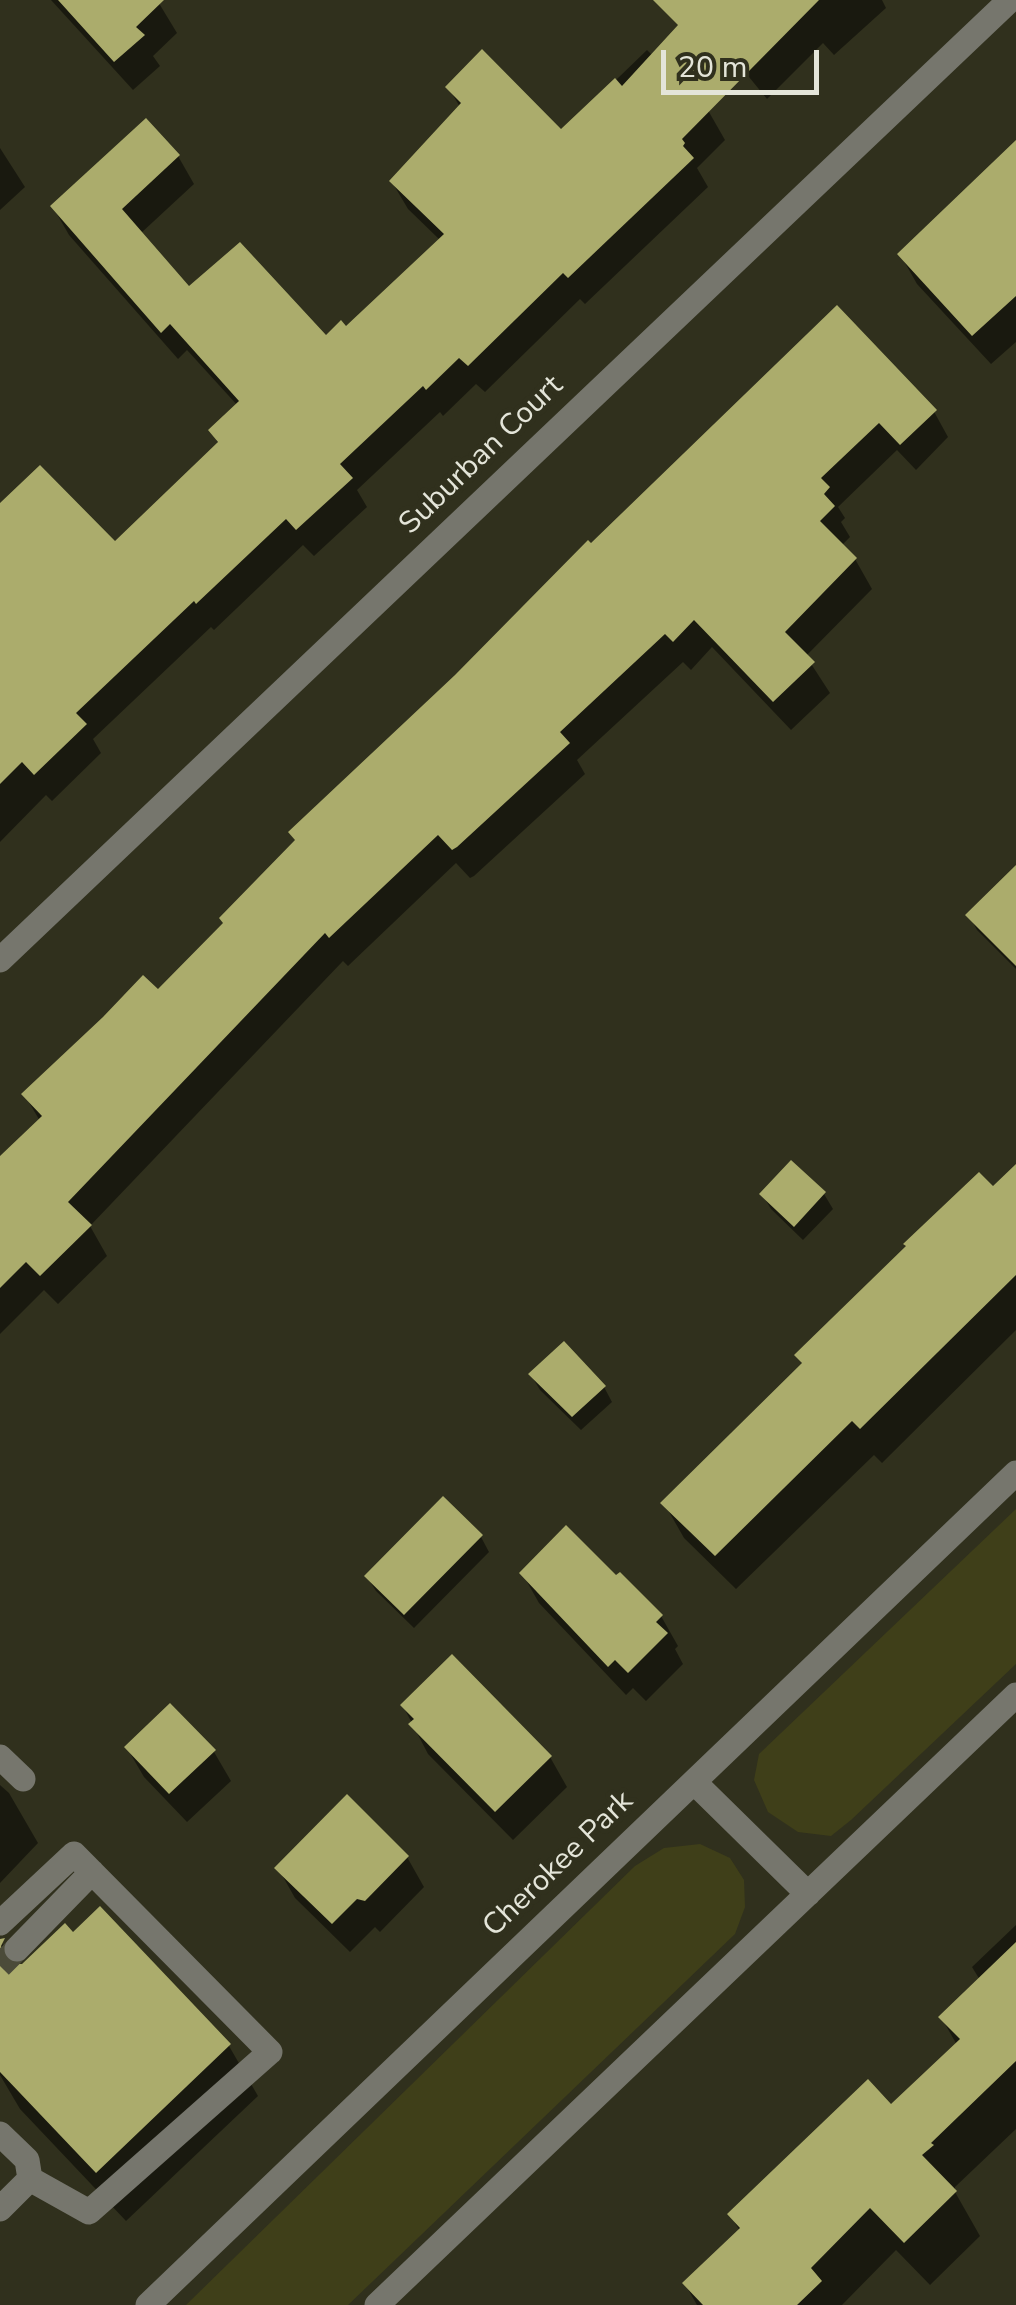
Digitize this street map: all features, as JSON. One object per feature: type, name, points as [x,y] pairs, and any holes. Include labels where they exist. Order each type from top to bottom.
[{"type":"street","name":"Suburban Court","points":[[0,960],[1010,0]]},
{"type":"street","name":"Cherokee Park","points":[[148,2305],[1016,1473]]},
{"type":"street","points":[[377,2305],[1016,1694]]},
{"type":"street","points":[[0,1756],[22,1778]]},
{"type":"street","points":[[694,1782],[808,1894]]},
{"type":"street","points":[[0,1922],[74,1854],[270,2052],[89,2212],[30,2180]]},
{"type":"street","points":[[17,1948],[92,1872]]},
{"type":"street","points":[[0,2134],[26,2160],[30,2180]]},
{"type":"street","points":[[0,2209],[30,2180]]},
{"type":"shaded area","points":[[1016,1509],[1016,1664],[831,1836],[798,1832],[768,1812],[754,1780],[759,1754]]},
{"type":"shaded area","points":[[700,1844],[730,1858],[744,1880],[745,1907],[735,1934],[348,2305],[186,2305],[635,1866],[664,1848]]},
{"type":"building","points":[[58,0],[164,0],[136,27],[145,35],[114,62]]},
{"type":"building","points":[[653,0],[819,0],[682,139],[694,158],[568,278],[563,273],[468,366],[459,358],[426,390],[423,386],[340,464],[353,478],[296,530],[286,519],[196,604],[194,601],[76,713],[87,724],[34,775],[22,762],[0,784],[0,503],[40,465],[115,541],[218,442],[208,430],[239,401],[170,324],[161,333],[50,206],[146,118],[180,155],[122,209],[189,286],[240,242],[326,335],[341,320],[346,326],[444,234],[389,181],[461,103],[445,87],[482,49],[561,129],[615,78],[622,86],[678,25]]},
{"type":"building","points":[[1016,140],[1016,296],[972,336],[897,254]]},
{"type":"building","points":[[837,305],[937,410],[900,445],[879,423],[821,478],[830,487],[824,494],[835,506],[820,521],[857,558],[785,632],[815,662],[773,702],[694,620],[673,642],[665,634],[560,732],[570,743],[457,847],[452,850],[438,835],[329,938],[325,933],[68,1202],[92,1225],[40,1276],[26,1262],[0,1288],[0,1156],[42,1116],[21,1094],[143,975],[158,989],[223,923],[219,918],[295,840],[288,832]]},
{"type":"building","points":[[1016,865],[1016,966],[965,915]]},
{"type":"building","points":[[791,1160],[826,1192],[794,1227],[759,1194]]},
{"type":"building","points":[[1016,1164],[1016,1275],[860,1429],[852,1421],[715,1556],[660,1503],[802,1363],[794,1355],[906,1246],[903,1244],[979,1172],[993,1186]]},
{"type":"building","points":[[564,1341],[606,1386],[572,1417],[528,1374]]},
{"type":"building","points":[[443,1496],[483,1535],[404,1615],[364,1576]]},
{"type":"building","points":[[566,1525],[663,1615],[656,1622],[668,1633],[628,1673],[615,1660],[608,1667],[519,1573]]},
{"type":"building","points":[[452,1654],[552,1756],[495,1812],[408,1724],[414,1719],[400,1705]]},
{"type":"building","points":[[170,1703],[216,1750],[169,1794],[124,1747]]},
{"type":"building","points":[[347,1794],[409,1856],[365,1901],[357,1899],[332,1924],[274,1868]]},
{"type":"building","points":[[100,1906],[231,2044],[96,2173],[0,2072],[0,1939],[5,1938],[1,1946],[5,1960],[22,1964],[65,1923],[73,1932]]},
{"type":"building","points":[[1016,1942],[1016,2061],[922,2155],[957,2191],[904,2243],[870,2208],[811,2268],[822,2281],[797,2305],[703,2305],[682,2283],[740,2228],[727,2214],[868,2079],[891,2104],[960,2039],[938,2017]]},
{"type":"tunnel","points":[[0,1966],[17,1949]]}]
